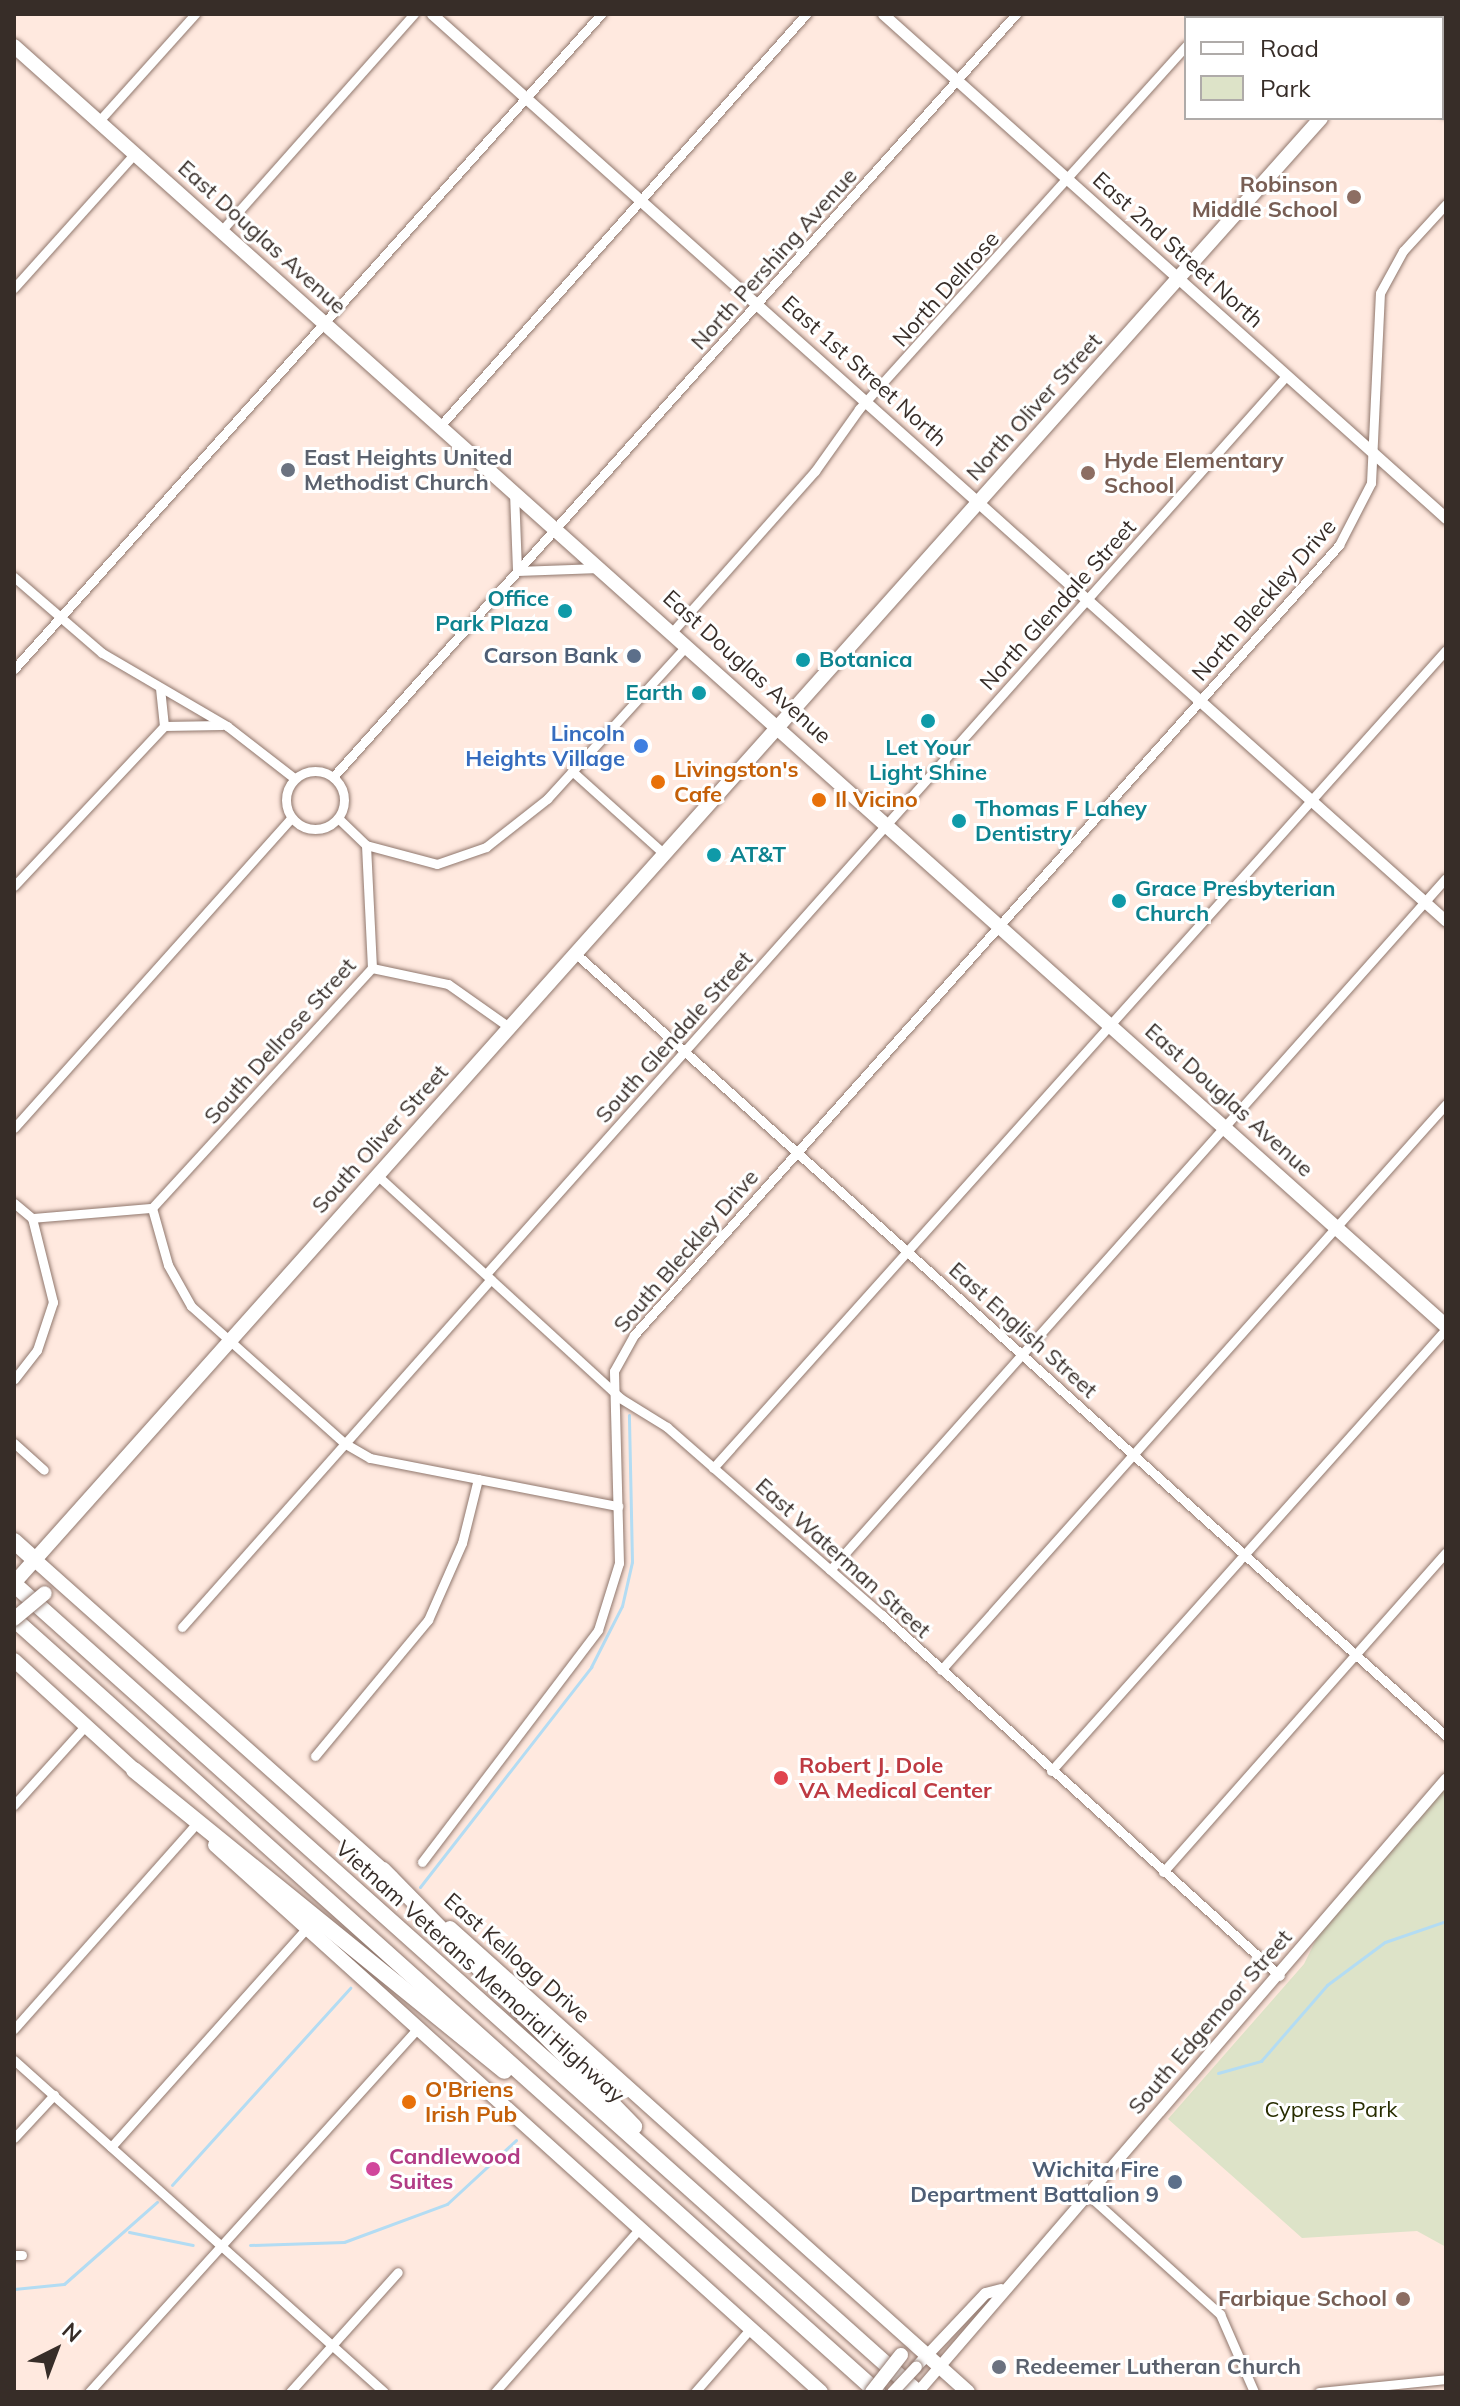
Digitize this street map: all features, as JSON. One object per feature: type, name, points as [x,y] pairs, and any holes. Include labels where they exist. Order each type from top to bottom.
[{"type":"highway","points":[[14,1541],[30,1565]]},
{"type":"highway","name":"Vietnam Veterans Memorial Highway","points":[[14,1584],[917,2392]]},
{"type":"highway","points":[[14,1619],[875,2392]]},
{"type":"highway","points":[[134,1770],[669,2206]]},
{"type":"highway","points":[[383,1870],[756,2249]]},
{"type":"main road","name":"East Douglas Avenue","points":[[14,46],[778,724],[1446,1328]]},
{"type":"main road","name":"North Oliver Street","points":[[778,724],[1319,120]]},
{"type":"main road","name":"South Oliver Street","points":[[14,1584],[778,724]]},
{"type":"main road","name":"East Kellogg Drive","points":[[30,1565],[75,1596],[892,2323],[922,2361],[941,2367],[968,2392]]},
{"type":"main road","points":[[14,1619],[45,1593],[75,1596]]},
{"type":"main road","points":[[14,1660],[821,2392]]},
{"type":"main road","points":[[875,2392],[901,2355],[892,2323]]},
{"type":"street","points":[[99,121],[195,14]]},
{"type":"street","points":[[222,230],[414,14]]},
{"type":"street","name":"East 1st Street North","points":[[432,14],[1202,699],[1446,921]]},
{"type":"street","points":[[14,669],[601,14]]},
{"type":"street","points":[[441,425],[806,14]]},
{"type":"street","name":"East 2nd Street North","points":[[883,14],[1446,518]]},
{"type":"street","name":"North Pershing Avenue","points":[[333,777],[1016,14]]},
{"type":"street","name":"North Dellrose","points":[[673,631],[869,402],[1184,48]]},
{"type":"street","points":[[14,288],[135,153]]},
{"type":"street","name":"North Bleckley Drive","points":[[1001,924],[1339,545],[1360,513],[1375,454],[1373,319],[1380,293],[1403,251],[1446,204]]},
{"type":"street","name":"North Glendale Street","points":[[887,822],[1287,375]]},
{"type":"street","points":[[513,489],[517,571],[602,568]]},
{"type":"street","points":[[14,577],[59,618],[160,688],[227,726],[294,778]]},
{"type":"street","points":[[338,818],[366,845],[437,864],[486,847],[572,771],[688,644]]},
{"type":"street","points":[[713,1468],[1446,650]]},
{"type":"street","points":[[160,688],[164,726]]},
{"type":"street","points":[[14,886],[164,726],[227,726]]},
{"type":"street","points":[[315,770],[333,777],[344,799],[338,818],[314,829],[291,818],[285,796],[294,778],[315,770]]},
{"type":"street","points":[[572,771],[663,853]]},
{"type":"street","points":[[14,1128],[291,818]]},
{"type":"street","name":"South Glendale Street","points":[[182,1627],[887,822]]},
{"type":"street","name":"South Dellrose Street","points":[[152,1208],[372,968],[366,845]]},
{"type":"street","points":[[830,1570],[1020,1351],[1446,878]]},
{"type":"street","name":"South Bleckley Drive","points":[[422,1862],[598,1630],[619,1563],[620,1398],[614,1371],[634,1335],[1001,924]]},
{"type":"street","name":"East English Street","points":[[575,953],[1446,1736]]},
{"type":"street","points":[[372,968],[448,984],[509,1027]]},
{"type":"street","points":[[941,1670],[1446,1104]]},
{"type":"street","name":"East Waterman Street","points":[[377,1175],[620,1398],[713,1468],[830,1570],[1281,1977]]},
{"type":"street","points":[[14,1203],[32,1218],[53,1302],[37,1350],[14,1379]]},
{"type":"street","points":[[32,1218],[152,1208],[180,1289],[229,1341],[344,1443],[370,1458],[618,1506]]},
{"type":"street","points":[[1051,1771],[1446,1328]]},
{"type":"street","points":[[14,1443],[44,1470]]},
{"type":"street","points":[[315,1756],[428,1620],[462,1543],[478,1479]]},
{"type":"street","points":[[1163,1872],[1446,1552]]},
{"type":"street","points":[[14,1805],[86,1725]]},
{"type":"street","name":"South Edgemoor Street","points":[[917,2392],[998,2305],[1001,2289],[1281,1977],[1446,1778]]},
{"type":"street","points":[[14,2029],[194,1826]]},
{"type":"street","points":[[111,2147],[307,1928]]},
{"type":"street","points":[[89,2392],[418,2028]]},
{"type":"street","points":[[14,2060],[384,2392]]},
{"type":"street","points":[[14,2138],[54,2095]]},
{"type":"street","points":[[1086,2193],[1220,2314],[1254,2392]]},
{"type":"street","points":[[495,2392],[640,2228]]},
{"type":"street","points":[[290,2392],[398,2272]]},
{"type":"street","name":"South Edgemoor Street","points":[[892,2392],[985,2293],[1001,2289]]},
{"type":"street","points":[[695,2392],[751,2328]]},
{"type":"street","points":[[1319,2392],[1396,2388],[1446,2379]]},
{"type":"green space","name":"Cypress Park","points":[[1446,1778],[1446,2247],[1417,2231],[1302,2238],[1168,2119],[1304,1964],[1328,1915]]},
{"type":"waterway","points":[[420,1887],[591,1667],[622,1606],[632,1562],[629,1415]]},
{"type":"waterway","points":[[1218,2073],[1261,2061],[1327,1985],[1385,1942],[1446,1921]]},
{"type":"waterway","points":[[172,2185],[350,1988]]},
{"type":"waterway","points":[[250,2245],[344,2242],[447,2204],[516,2140]]},
{"type":"waterway","points":[[14,2289],[64,2284],[157,2202]]},
{"type":"waterway","points":[[129,2232],[193,2245]]},
{"type":"place","name":"Robinson Middle School","points":[[1354,197]]},
{"type":"place","name":"East Heights United Methodist Church","points":[[288,470]]},
{"type":"place","name":"Hyde Elementary School","points":[[1088,473]]},
{"type":"place","name":"Office Park Plaza","points":[[565,611]]},
{"type":"place","name":"Carson Bank","points":[[634,656]]},
{"type":"place","name":"Botanica","points":[[803,660]]},
{"type":"place","name":"Earth","points":[[699,693]]},
{"type":"place","name":"Let Your Light Shine","points":[[928,721]]},
{"type":"place","name":"Lincoln Heights Village","points":[[641,746]]},
{"type":"place","name":"Livingston's Cafe","points":[[658,782]]},
{"type":"place","name":"Il Vicino","points":[[819,800]]},
{"type":"place","name":"Thomas F Lahey Dentistry","points":[[959,821]]},
{"type":"place","name":"AT&T","points":[[714,855]]},
{"type":"place","name":"Grace Presbyterian Church","points":[[1119,901]]},
{"type":"place","name":"Robert J. Dole VA Medical Center","points":[[781,1778]]},
{"type":"place","name":"O'Briens Irish Pub","points":[[409,2102]]},
{"type":"place","name":"Candlewood Suites","points":[[373,2169]]},
{"type":"place","name":"Wichita Fire Department Battalion 9","points":[[1175,2182]]},
{"type":"place","name":"Farbique School","points":[[1403,2299]]},
{"type":"place","name":"Redeemer Lutheran Church","points":[[999,2367]]}]
